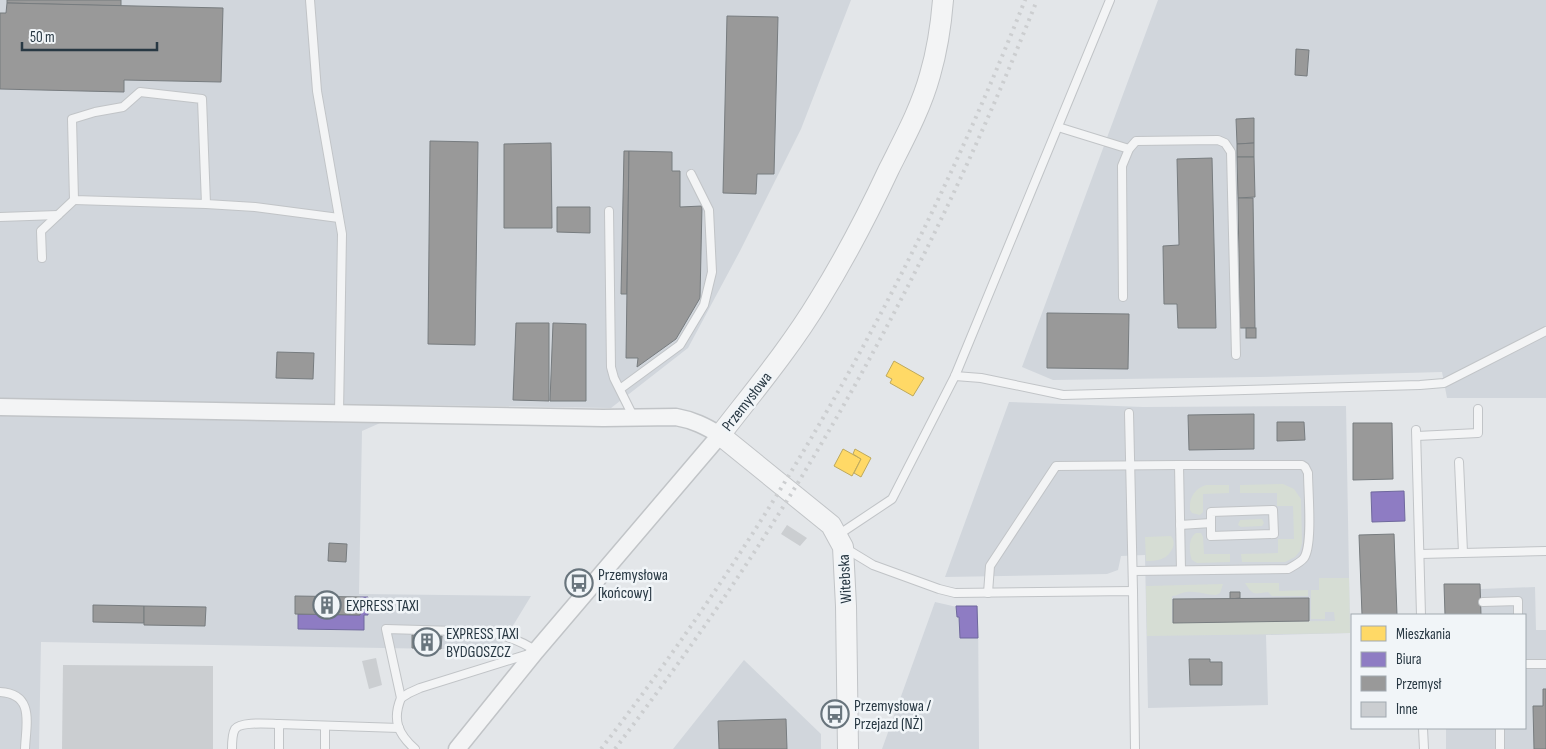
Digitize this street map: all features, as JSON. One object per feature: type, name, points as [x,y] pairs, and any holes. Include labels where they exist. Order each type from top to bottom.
[{"type":"street","name":"Przemysłowa","points":[[457,749],[536,651],[720,435],[788,348],[819,301],[845,256],[882,184],[919,106],[930,76],[937,44],[943,0]]},
{"type":"street","points":[[0,407],[676,418],[687,419],[703,425],[720,435]]},
{"type":"street","name":"Witebska","points":[[720,435],[831,525],[840,541],[846,606],[848,749]]},
{"type":"lane","points":[[310,0],[317,91],[342,234],[338,413]]},
{"type":"lane","points":[[1110,0],[954,376],[892,499],[840,541],[873,565],[954,593],[1133,591]]},
{"type":"lane","points":[[74,200],[72,120],[95,112],[123,107],[140,92],[202,99],[206,204]]},
{"type":"lane","points":[[1058,127],[1129,149]]},
{"type":"lane","points":[[1123,298],[1122,166],[1129,149],[1136,141],[1218,140],[1228,147],[1231,152],[1236,355]]},
{"type":"lane","points":[[620,389],[680,345],[704,304],[712,272],[708,210],[691,174]]},
{"type":"lane","points":[[42,258],[41,231],[74,200],[255,207],[339,218]]},
{"type":"lane","points":[[609,212],[611,366],[614,378],[634,418]]},
{"type":"lane","points":[[0,217],[58,215]]},
{"type":"lane","points":[[954,376],[981,378],[1063,395],[1420,385],[1444,383],[1546,330]]},
{"type":"lane","points":[[1421,614],[1416,433],[1478,433],[1478,408]]},
{"type":"lane","points":[[1129,413],[1135,749]]},
{"type":"lane","points":[[1459,462],[1463,552]]},
{"type":"lane","points":[[988,593],[990,566],[1056,466],[1302,464],[1305,467],[1308,473],[1309,545],[1304,559],[1288,569],[1132,571]]},
{"type":"lane","points":[[1179,465],[1181,570]]},
{"type":"lane","points":[[1273,510],[1274,534],[1211,536],[1211,524],[1211,512],[1273,510]]},
{"type":"lane","points":[[1180,524],[1211,524]]},
{"type":"lane","points":[[1420,554],[1546,551]]},
{"type":"lane","points":[[1484,602],[1518,601],[1518,614]]},
{"type":"lane","points":[[401,698],[386,629],[490,632],[525,643],[536,651]]},
{"type":"lane","points":[[415,749],[404,739],[399,728],[397,707],[401,698],[420,688],[536,651]]},
{"type":"lane","points":[[1526,664],[1546,664]]},
{"type":"lane","points":[[0,692],[11,693],[24,702],[26,712],[25,749]]},
{"type":"lane","points":[[232,749],[232,739],[240,725],[279,724],[399,728]]},
{"type":"lane","points":[[279,724],[279,749]]},
{"type":"lane","points":[[325,726],[325,749]]},
{"type":"lane","points":[[1423,729],[1424,749]]},
{"type":"lane","points":[[1500,729],[1500,749]]},
{"type":"shaded area","points":[[0,0],[851,0],[801,129],[740,251],[688,348],[611,408],[421,405],[362,431],[359,594],[531,596],[498,650],[41,642],[39,749],[0,749]]},
{"type":"shaded area","points":[[1158,0],[1546,0],[1546,398],[1447,398],[1442,372],[1053,380],[1022,367]]},
{"type":"shaded area","points":[[1009,402],[1143,407],[1346,406],[1350,633],[1266,635],[1268,705],[1148,708],[1145,555],[1121,556],[1118,570],[1107,574],[945,577]]},
{"type":"shaded area","points":[[1283,484],[1294,489],[1301,499],[1302,543],[1300,551],[1295,557],[1285,562],[1242,562],[1241,554],[1278,553],[1278,539],[1294,539],[1293,506],[1277,506],[1277,493],[1240,493],[1240,485]]},
{"type":"shaded area","points":[[1206,485],[1229,485],[1229,493],[1203,494],[1203,512],[1200,515],[1192,513],[1190,506],[1193,494]]},
{"type":"shaded area","points":[[1262,519],[1264,523],[1262,526],[1241,527],[1238,525],[1240,520]]},
{"type":"shaded area","points":[[1196,533],[1201,533],[1203,537],[1204,554],[1230,554],[1230,562],[1197,563],[1192,560],[1190,542]]},
{"type":"shaded area","points":[[1171,536],[1173,545],[1168,555],[1158,560],[1146,561],[1145,537]]},
{"type":"shaded area","points":[[1319,578],[1349,578],[1350,633],[1147,636],[1146,586],[1223,584],[1220,593],[1216,595],[1185,592],[1172,596],[1172,622],[1335,621],[1334,612],[1325,612],[1325,619],[1311,619],[1311,590],[1319,590]]},
{"type":"shaded area","points":[[1245,583],[1279,583],[1279,591],[1308,590],[1308,596],[1272,596],[1268,592],[1254,593]]},
{"type":"shaded area","points":[[1444,584],[1480,584],[1481,589],[1535,587],[1536,630],[1546,630],[1546,749],[1446,749],[1446,729],[1526,729],[1526,614],[1445,614]]},
{"type":"shaded area","points":[[935,602],[957,607],[978,606],[979,749],[882,749]]},
{"type":"shaded area","points":[[744,660],[821,734],[821,749],[673,749]]},
{"type":"building: Mieszkania","points":[[894,361],[924,378],[913,396],[890,383],[892,379],[886,376]]},
{"type":"building: Mieszkania","points":[[843,449],[861,459],[852,476],[834,466]]},
{"type":"building: Mieszkania","points":[[855,449],[871,458],[861,477],[854,473],[861,459],[853,454]]},
{"type":"building: Biura","points":[[1404,491],[1405,521],[1372,522],[1371,492]]},
{"type":"building: Biura","points":[[360,597],[368,597],[368,615],[364,615],[364,630],[298,629],[298,614],[360,615]]},
{"type":"building: Biura","points":[[956,606],[977,606],[978,638],[960,638],[959,617],[957,617]]},
{"type":"building: Przemysł","points":[[7,0],[121,0],[121,6],[7,3]]},
{"type":"building: Przemysł","points":[[7,3],[223,8],[221,82],[124,80],[124,92],[0,89],[0,13],[6,13]]},
{"type":"building: Przemysł","points":[[727,16],[778,17],[774,174],[757,174],[756,194],[723,193]]},
{"type":"building: Przemysł","points":[[1296,49],[1309,50],[1307,76],[1295,75]]},
{"type":"building: Przemysł","points":[[1254,118],[1254,143],[1237,144],[1236,119]]},
{"type":"building: Przemysł","points":[[430,141],[478,142],[475,345],[428,344]]},
{"type":"building: Przemysł","points":[[551,143],[552,228],[504,228],[504,144]]},
{"type":"building: Przemysł","points":[[1254,143],[1254,157],[1237,157],[1237,144]]},
{"type":"building: Przemysł","points":[[624,151],[629,151],[627,294],[621,294]]},
{"type":"building: Przemysł","points":[[629,151],[672,152],[672,171],[680,171],[680,207],[702,206],[700,298],[676,339],[637,367],[638,358],[626,358]]},
{"type":"building: Przemysł","points":[[1237,157],[1254,157],[1255,197],[1238,198]]},
{"type":"building: Przemysł","points":[[1212,158],[1216,328],[1178,328],[1177,304],[1164,304],[1163,246],[1179,245],[1177,159]]},
{"type":"building: Przemysł","points":[[1238,198],[1253,198],[1255,328],[1240,328]]},
{"type":"building: Przemysł","points":[[557,207],[590,207],[590,233],[557,232]]},
{"type":"building: Przemysł","points":[[1047,313],[1129,314],[1128,369],[1047,368]]},
{"type":"building: Przemysł","points":[[516,323],[549,323],[549,401],[513,400]]},
{"type":"building: Przemysł","points":[[553,323],[586,324],[586,401],[550,401]]},
{"type":"building: Przemysł","points":[[1246,328],[1256,328],[1256,338],[1246,338]]},
{"type":"building: Przemysł","points":[[277,352],[314,353],[313,379],[276,378]]},
{"type":"building: Przemysł","points":[[1254,414],[1254,449],[1189,450],[1188,415]]},
{"type":"building: Przemysł","points":[[1277,422],[1304,422],[1305,440],[1277,441]]},
{"type":"building: Przemysł","points":[[1353,423],[1392,423],[1393,479],[1353,480]]},
{"type":"building: Przemysł","points":[[1394,534],[1397,614],[1362,614],[1359,535]]},
{"type":"building: Przemysł","points":[[329,543],[347,544],[346,562],[328,561]]},
{"type":"building: Przemysł","points":[[1444,584],[1480,584],[1481,614],[1445,614]]},
{"type":"building: Przemysł","points":[[1230,592],[1240,592],[1240,598],[1230,599]]},
{"type":"building: Przemysł","name":"EXPRESS TAXI","points":[[295,596],[360,597],[360,615],[295,614]]},
{"type":"building: Przemysł","points":[[1309,598],[1309,621],[1173,623],[1173,599]]},
{"type":"building: Przemysł","points":[[93,605],[144,606],[144,623],[93,622]]},
{"type":"building: Przemysł","points":[[144,606],[206,607],[205,626],[144,625]]},
{"type":"building: Przemysł","name":"EXPRESS TAXI BYDGOSZCZ","points":[[412,635],[442,636],[441,649],[412,648]]},
{"type":"building: Przemysł","points":[[1189,659],[1210,659],[1210,662],[1222,662],[1222,685],[1190,685]]},
{"type":"building: Przemysł","points":[[1543,689],[1546,689],[1546,749],[1534,749],[1533,706],[1543,706]]},
{"type":"building: Przemysł","points":[[786,719],[787,749],[719,749],[718,721]]},
{"type":"building: Inne","points":[[787,525],[807,538],[800,546],[781,534]]},
{"type":"building: Inne","points":[[572,573],[578,577],[572,584],[566,579]]},
{"type":"building: Inne","points":[[376,658],[382,685],[369,689],[362,661]]},
{"type":"building: Inne","points":[[63,665],[213,666],[213,749],[62,749]]},
{"type":"railway","points":[[601,749],[727,573],[785,482],[839,390],[891,295],[939,198],[984,100],[1025,0]]},
{"type":"railway","points":[[615,749],[687,651],[755,551],[836,419],[874,351],[944,213],[977,143],[1037,0]]},
{"type":"place","name":"Przemysłowa [końcowy]","points":[[579,583]]},
{"type":"place","name":"EXPRESS TAXI","points":[[327,605]]},
{"type":"place","name":"EXPRESS TAXI BYDGOSZCZ","points":[[427,642]]},
{"type":"place","name":"Przemysłowa / Przejazd (NŻ)","points":[[835,714]]}]
